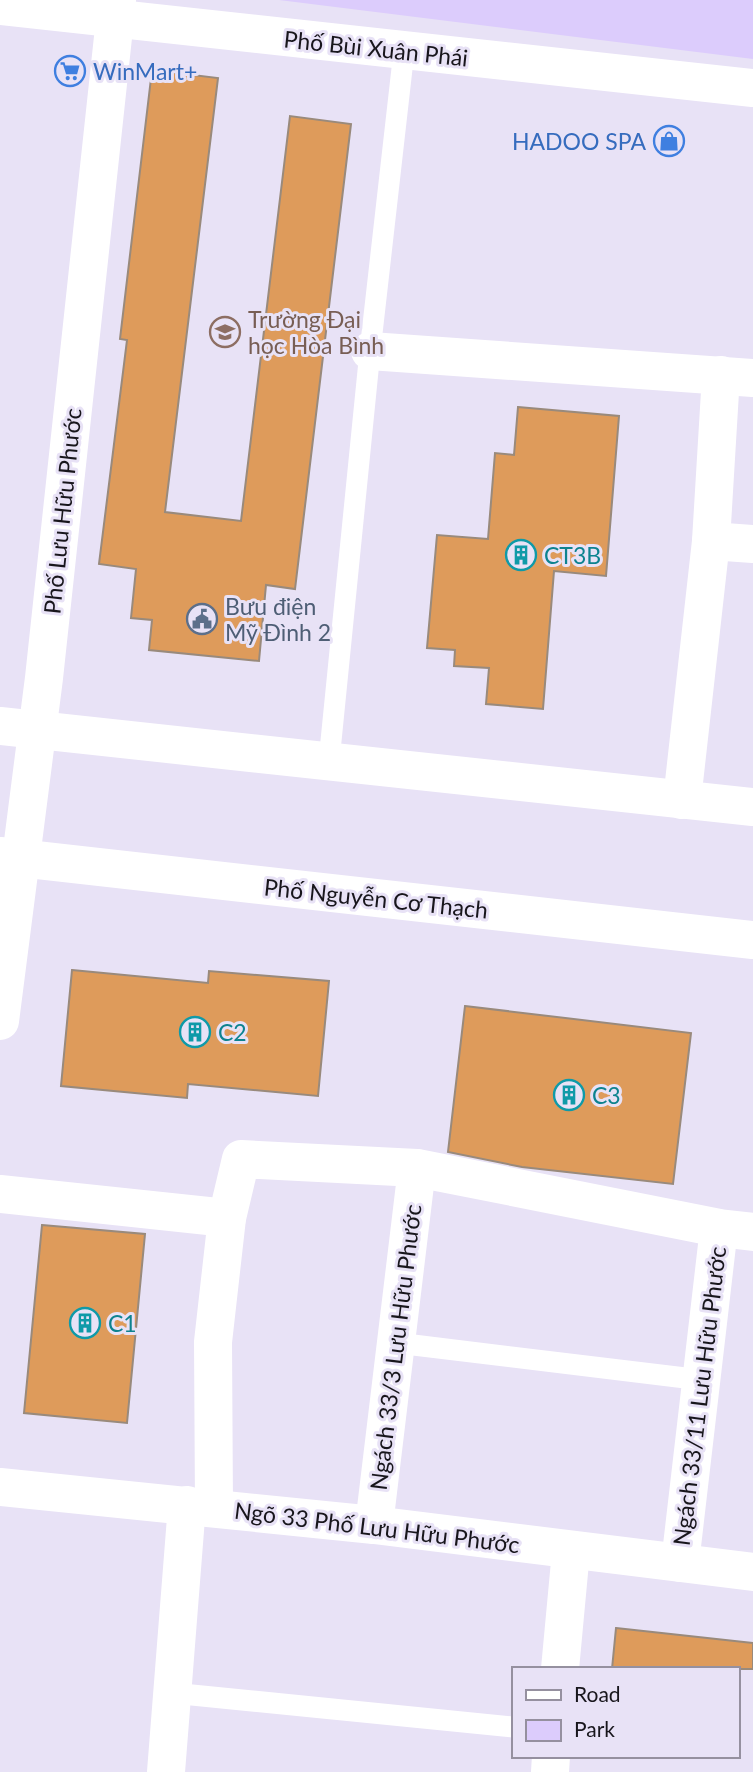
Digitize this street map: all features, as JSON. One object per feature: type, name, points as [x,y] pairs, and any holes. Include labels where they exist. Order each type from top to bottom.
[{"type":"street","name":"Phố Bùi Xuân Phái","points":[[0,6],[116,10],[404,51],[753,88]]},
{"type":"street","name":"Phố Lưu Hữu Phước","points":[[0,1021],[18,728],[116,10]]},
{"type":"street","points":[[370,351],[737,377],[711,541],[682,800]]},
{"type":"street","points":[[711,541],[753,544]]},
{"type":"street","points":[[18,728],[753,807]]},
{"type":"street","name":"Phố Nguyễn Cơ Thạch","points":[[11,857],[753,940]]},
{"type":"street","points":[[166,1772],[172,1693],[200,1506],[227,1218],[241,1159],[417,1168],[736,1230]]},
{"type":"street","name":"Ngách 33/3 Lưu Hữu Phước","points":[[374,1525],[417,1168]]},
{"type":"street","points":[[0,1194],[227,1218]]},
{"type":"street","name":"Ngách 33/11 Lưu Hữu Phước","points":[[680,1563],[702,1380],[736,1230]]},
{"type":"street","name":"Ngõ 33 Phố Lưu Hữu Phước","points":[[0,1488],[374,1525],[753,1572]]},
{"type":"street","points":[[560,1667],[571,1550]]},
{"type":"lane","points":[[329,761],[370,351],[404,51]]},
{"type":"lane","points":[[397,1343],[702,1380]]},
{"type":"lane","points":[[172,1693],[512,1727]]},
{"type":"green space","points":[[279,0],[753,0],[753,59]]},
{"type":"building","name":"Trường Đại học Hòa Bình","points":[[152,70],[218,78],[165,512],[241,521],[290,116],[351,124],[295,589],[266,585],[259,661],[149,650],[152,620],[131,618],[136,569],[99,564],[127,340],[120,339]]},
{"type":"building","name":"CT3B","points":[[518,407],[619,416],[606,576],[554,571],[543,709],[486,704],[489,668],[454,666],[455,650],[427,648],[437,535],[488,539],[495,453],[514,455]]},
{"type":"building","name":"C2","points":[[72,970],[208,983],[209,971],[329,981],[318,1096],[188,1084],[187,1098],[61,1086]]},
{"type":"building","name":"C3","points":[[465,1006],[691,1033],[673,1184],[522,1167],[448,1152]]},
{"type":"building","name":"C1","points":[[42,1225],[145,1234],[127,1423],[24,1413]]},
{"type":"building","points":[[616,1628],[753,1643],[753,1669],[612,1667]]},
{"type":"place","name":"WinMart+","points":[[70,71]]},
{"type":"place","name":"HADOO SPA","points":[[669,141]]},
{"type":"place","name":"Trường Đại học Hòa Bình","points":[[225,332]]},
{"type":"place","name":"CT3B","points":[[521,555]]},
{"type":"place","name":"Bưu điện Mỹ Đình 2","points":[[202,619]]},
{"type":"place","name":"C2","points":[[195,1032]]},
{"type":"place","name":"C3","points":[[569,1095]]},
{"type":"place","name":"C1","points":[[85,1323]]}]
